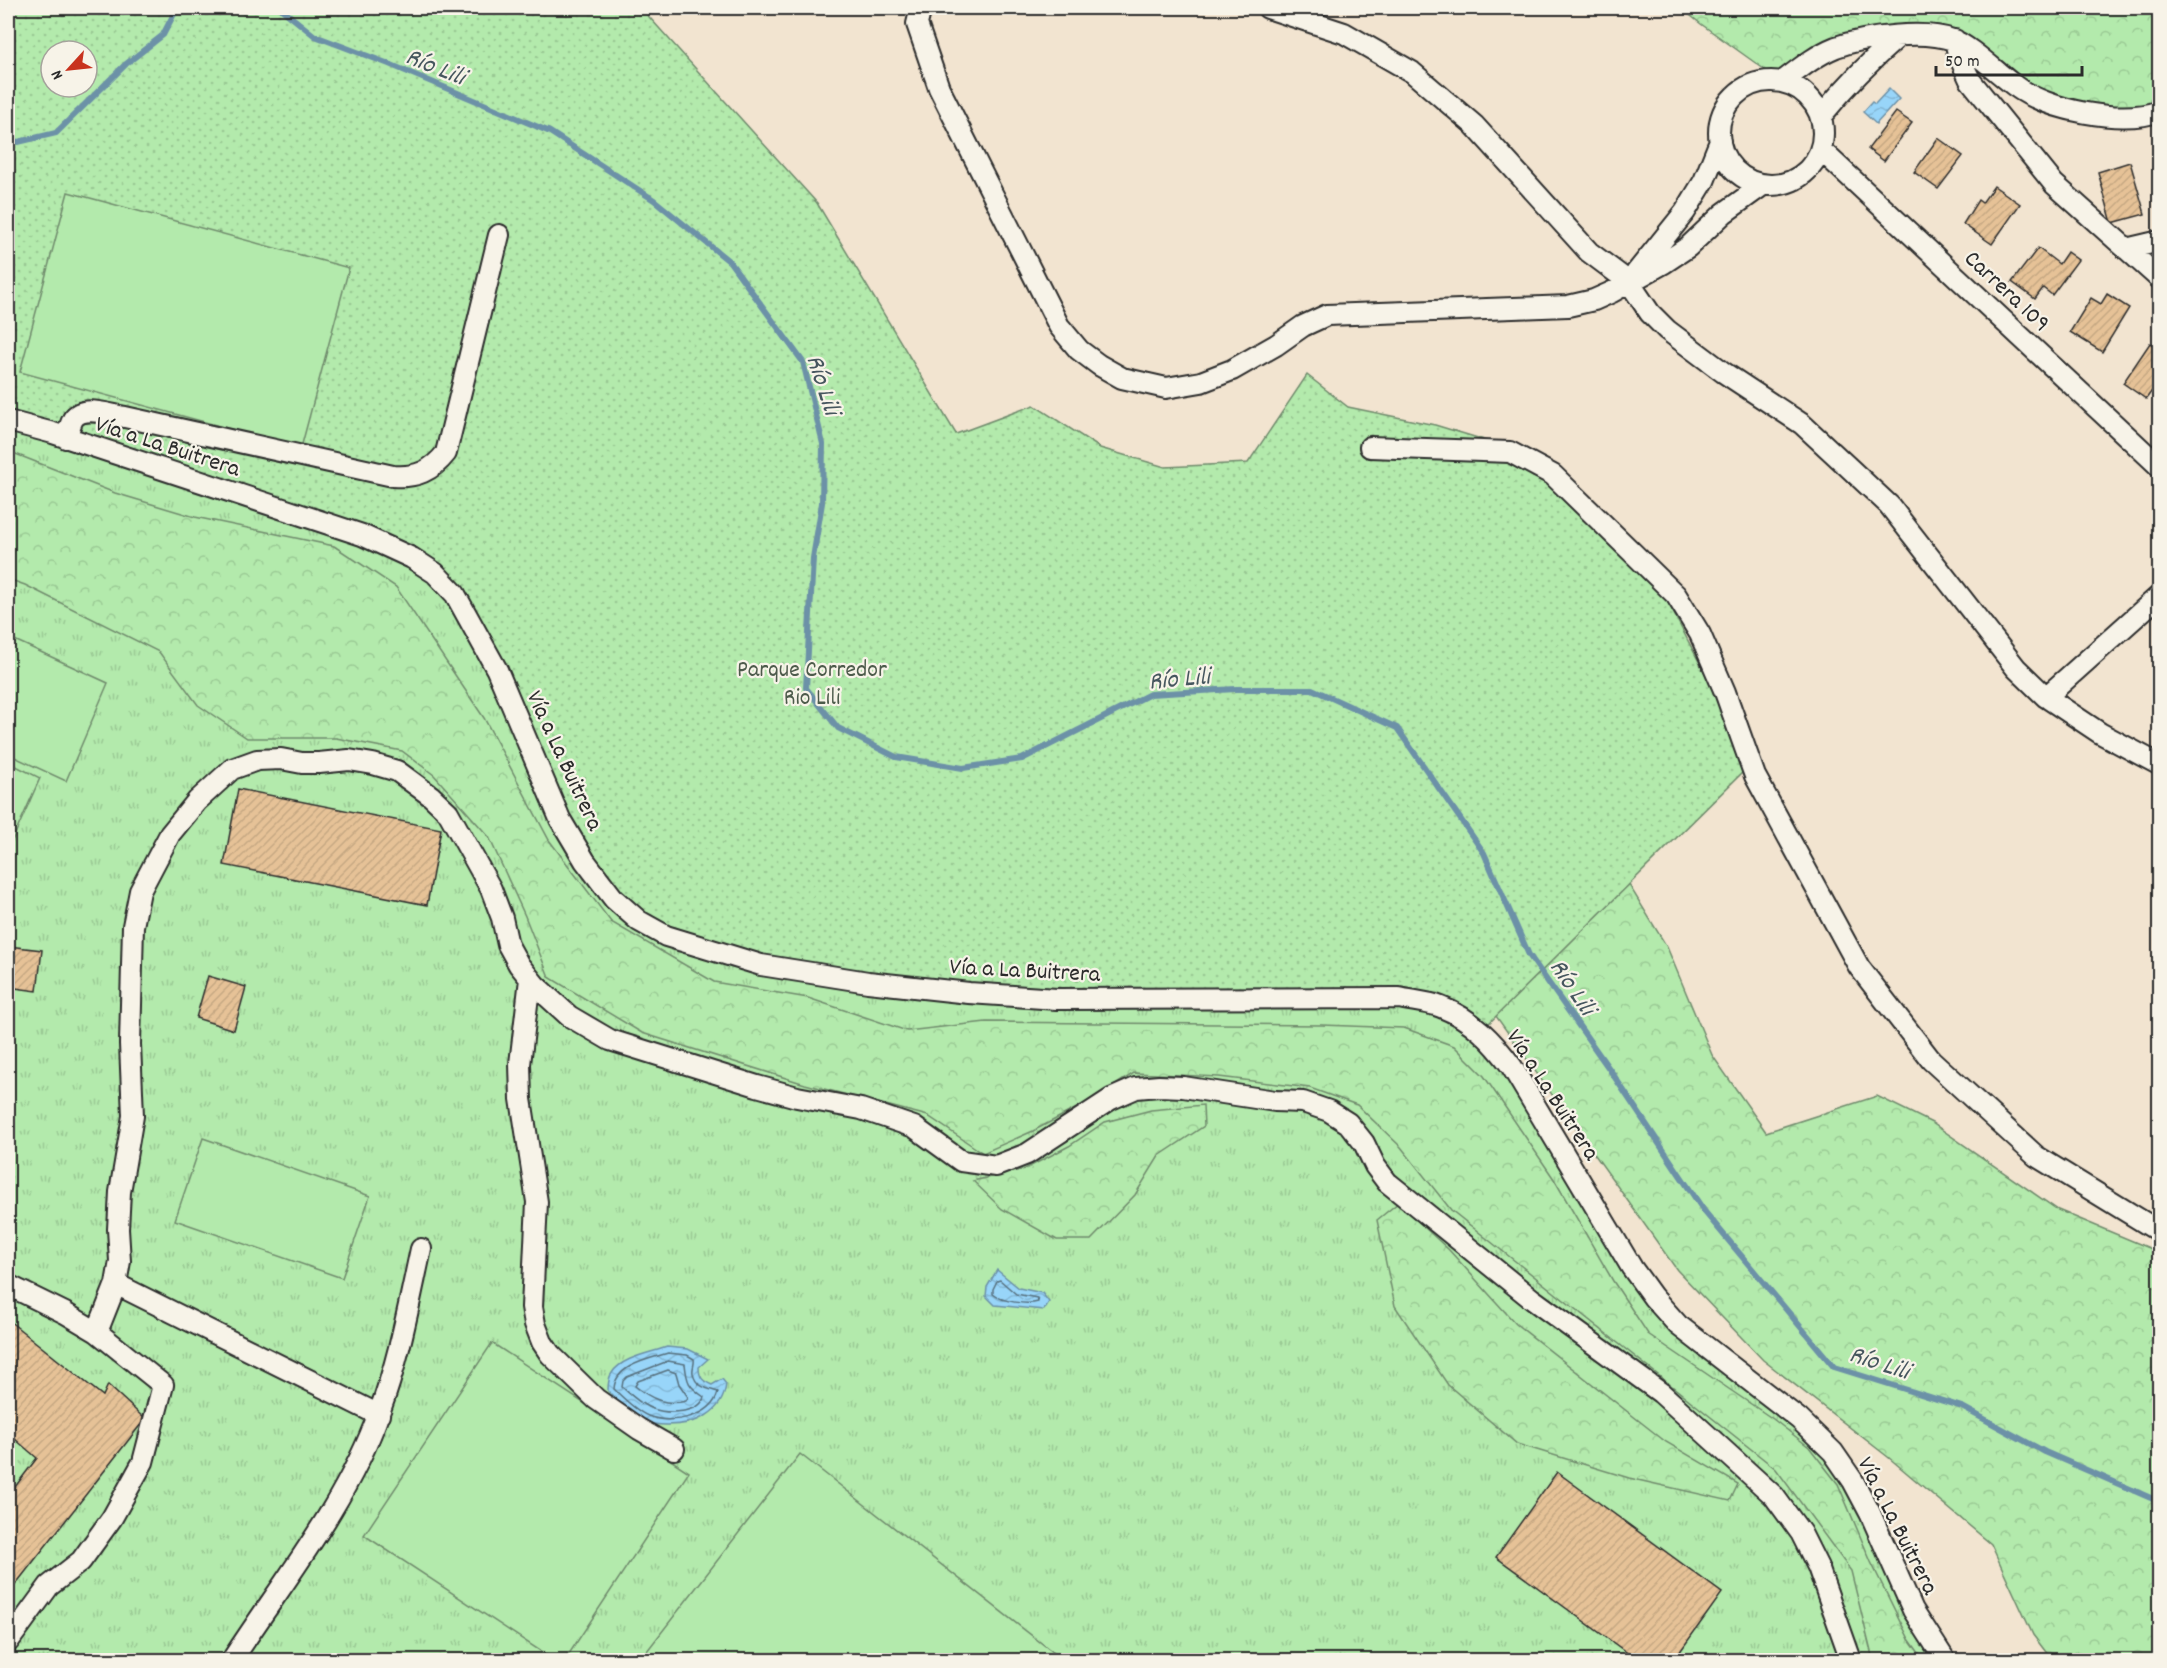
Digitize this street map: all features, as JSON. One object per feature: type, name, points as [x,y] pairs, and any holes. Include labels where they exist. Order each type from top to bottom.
[{"type":"street","points":[[921,8],[917,24],[939,88],[1059,326],[1079,350],[1122,378],[1166,388],[1201,382],[1232,370],[1276,345],[1303,326],[1327,315],[1568,306],[1594,300],[1688,247],[1724,213],[1762,185]]},
{"type":"street","points":[[1268,8],[1344,33],[1412,72],[1474,125],[1589,252],[1629,282],[1650,313],[1667,330],[1724,372],[1802,424],[1889,505],[2016,668],[2046,697],[2100,733],[2160,765]]},
{"type":"street","points":[[1782,82],[1810,61],[1835,48],[1863,41],[1935,36],[1955,40],[2018,89],[2053,105],[2089,114],[2120,117],[2160,111]]},
{"type":"street","points":[[1821,116],[1851,80],[1898,37]]},
{"type":"street","points":[[1955,40],[1958,54],[1970,80],[2054,184],[2160,279]]},
{"type":"street","points":[[1629,282],[1685,212],[1704,181],[1720,141],[1721,118],[1736,94],[1750,85],[1766,81],[1795,86],[1815,104],[1821,116],[1824,133],[1821,150],[1813,166],[1799,179],[1781,185],[1762,185],[1752,182],[1734,170],[1727,162],[1720,141]]},
{"type":"street","name":"Carrera 109","points":[[1821,150],[2160,467]]},
{"type":"street","points":[[66,438],[72,420],[79,413],[88,411],[125,417],[393,476],[405,477],[429,470],[446,453],[499,235]]},
{"type":"street","points":[[2126,249],[2160,241]]},
{"type":"street","name":"Vía a La Buitrera","points":[[8,421],[362,535],[412,558],[435,573],[455,594],[497,670],[560,819],[585,861],[614,899],[639,921],[666,936],[761,965],[868,982],[969,993],[1057,999],[1399,998],[1439,1006],[1460,1017],[1481,1031],[1512,1068],[1632,1268],[1677,1325],[1799,1419],[1833,1452],[1853,1481],[1870,1513],[1913,1610],[1945,1660]]},
{"type":"street","points":[[1370,447],[1510,452],[1553,475],[1668,587],[1700,634],[1725,692],[1755,776],[1859,967],[1931,1060],[2036,1156],[2160,1232]]},
{"type":"street","points":[[2046,697],[2160,595]]},
{"type":"street","points":[[97,1332],[116,1284],[120,1261],[118,1229],[120,1192],[133,1116],[130,1044],[133,926],[140,891],[184,816],[211,786],[232,769],[257,760],[281,759],[302,763],[349,760],[373,764],[397,771],[448,812],[491,889],[502,918],[508,945],[519,965],[569,1017],[610,1040],[757,1086],[861,1109],[914,1127],[961,1161],[996,1166],[1027,1154],[1111,1099],[1136,1088],[1183,1087],[1275,1101],[1303,1102],[1329,1112],[1348,1123],[1364,1143],[1375,1166],[1387,1182],[1532,1299],[1661,1393],[1774,1497],[1801,1533],[1818,1567],[1851,1660]]},
{"type":"street","points":[[530,979],[520,1064],[521,1099],[537,1202],[532,1307],[536,1324],[542,1342],[550,1354],[596,1399],[639,1429],[674,1449]]},
{"type":"street","points":[[240,1658],[313,1542],[358,1462],[379,1415],[393,1371],[421,1249]]},
{"type":"street","points":[[116,1284],[379,1415]]},
{"type":"street","points":[[8,1285],[65,1313],[97,1332],[163,1385],[143,1462],[112,1518],[81,1561],[49,1586],[8,1641]]},
{"type":"green space","name":"Parque Corredor Rio Lili","points":[[8,8],[641,8],[817,203],[956,434],[1034,405],[1100,448],[1165,467],[1248,463],[1307,375],[1348,407],[1435,425],[1524,452],[1652,572],[1752,763],[1481,1031],[1439,1006],[1057,999],[868,982],[666,936],[585,861],[455,594],[412,558],[8,421]]},
{"type":"green space","points":[[1681,8],[2159,8],[2159,111],[2053,105],[1955,40],[1863,41],[1782,82]]},
{"type":"green space","points":[[99,10],[932,468],[1642,836],[1629,885],[1667,947],[1712,1055],[1766,1132],[1877,1096],[1932,1123],[2058,1210],[2159,1252],[2159,1660],[2052,1660],[2033,1635],[1991,1544],[1888,1457],[1763,1360],[1677,1270],[1496,1016],[60,146],[8,49]]},
{"type":"green space","points":[[68,192],[349,268],[301,448],[20,372]]},
{"type":"green space","points":[[8,421],[362,535],[1399,998],[1481,1031],[1653,1297],[1833,1452],[1945,1660],[8,1660]]},
{"type":"green space","points":[[8,451],[115,493],[195,517],[334,546],[396,587],[484,718],[549,840],[611,922],[714,982],[808,998],[907,1031],[986,1022],[1322,1025],[1404,1028],[1454,1046],[1484,1076],[1554,1179],[1613,1281],[1648,1334],[1773,1419],[1809,1447],[1838,1484],[1871,1562],[1909,1639],[1924,1660],[1873,1660],[1851,1571],[1776,1469],[1451,1210],[1401,1147],[1357,1105],[1310,1088],[1219,1077],[1134,1073],[1090,1101],[1033,1131],[983,1153],[928,1116],[805,1084],[642,1033],[549,977],[525,916],[489,837],[434,775],[402,751],[336,738],[247,738],[198,705],[159,652],[25,585],[8,579]]},
{"type":"green space","points":[[8,637],[108,683],[66,781],[8,754]]},
{"type":"green space","points":[[8,762],[40,778],[8,850]]},
{"type":"green space","points":[[1203,1105],[1204,1126],[1159,1156],[1135,1195],[1091,1240],[1057,1240],[1002,1209],[973,1181],[1025,1169],[1069,1146],[1105,1122],[1151,1110]]},
{"type":"green space","points":[[203,1138],[370,1196],[342,1278],[175,1220]]},
{"type":"green space","points":[[1398,1203],[1449,1250],[1516,1324],[1666,1442],[1738,1484],[1730,1501],[1629,1478],[1517,1444],[1448,1385],[1395,1306],[1377,1220]]},
{"type":"green space","points":[[492,1343],[689,1472],[565,1660],[554,1660],[364,1535]]},
{"type":"green space","points":[[800,1454],[1063,1660],[640,1660]]},
{"type":"water","points":[[1889,89],[1899,99],[1876,124],[1863,112],[1872,102],[1875,104]]},
{"type":"water","points":[[997,1270],[1019,1288],[1042,1293],[1049,1302],[1044,1310],[995,1305],[986,1296],[987,1287]]},
{"type":"water","points":[[667,1347],[688,1349],[708,1359],[699,1367],[702,1379],[712,1385],[722,1379],[726,1384],[719,1403],[706,1416],[688,1423],[662,1425],[649,1423],[630,1411],[608,1391],[611,1375],[623,1363]]},
{"type":"building","points":[[1896,112],[1912,123],[1884,161],[1868,149]]},
{"type":"building","points":[[1938,138],[1963,156],[1938,189],[1914,172]]},
{"type":"building","points":[[2130,162],[2145,214],[2112,223],[2098,172]]},
{"type":"building","points":[[1994,186],[2020,204],[1992,244],[1963,224],[1978,200],[1982,203]]},
{"type":"building","points":[[2038,248],[2059,264],[2067,252],[2078,260],[2052,295],[2043,288],[2035,299],[2012,282]]},
{"type":"building","points":[[2107,294],[2129,308],[2102,352],[2070,332],[2091,298],[2101,304]]},
{"type":"building","points":[[2150,343],[2160,349],[2160,392],[2154,388],[2146,399],[2123,383]]},
{"type":"building","points":[[238,789],[441,829],[427,905],[224,865]]},
{"type":"building","points":[[8,946],[42,950],[37,991],[8,987]]},
{"type":"building","points":[[208,976],[246,987],[234,1030],[196,1018]]},
{"type":"building","points":[[8,1320],[103,1396],[108,1385],[145,1419],[8,1594],[8,1496],[37,1458],[8,1433]]},
{"type":"building","points":[[1557,1472],[1722,1593],[1674,1660],[1637,1660],[1496,1557]]},
{"type":"waterway","name":"Río Lili","points":[[8,139],[18,142],[56,133],[126,64],[163,35],[177,8]]},
{"type":"waterway","name":"Río Lili","points":[[280,8],[315,36],[389,64],[550,132],[654,200],[730,262],[803,362],[823,444],[822,503],[813,558],[806,688],[838,728],[896,757],[963,768],[1022,759],[1150,694],[1236,689],[1312,689],[1397,728],[1484,853],[1529,955],[1610,1070],[1704,1211],[1834,1367],[1962,1407],[2045,1452],[2160,1502]]}]
